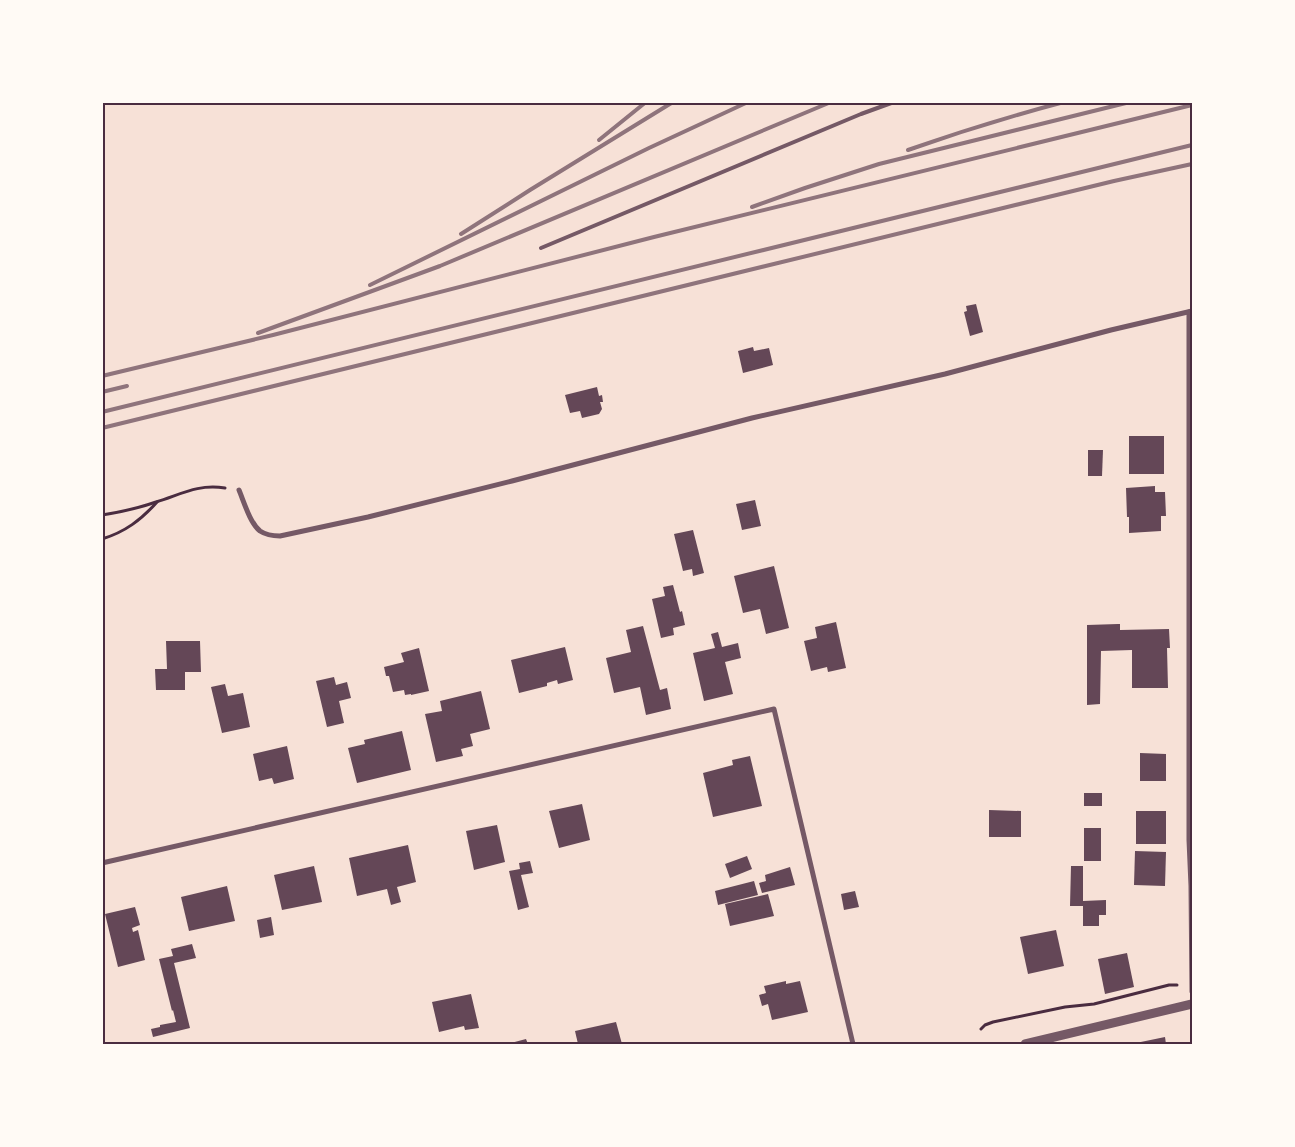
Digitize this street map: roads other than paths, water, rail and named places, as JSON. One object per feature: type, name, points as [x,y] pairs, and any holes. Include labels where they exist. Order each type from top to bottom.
[{"type":"street","points":[[239,490],[254,524],[261,531],[280,536],[368,517],[752,418],[945,374],[1111,330],[1191,312],[1189,840],[1192,992]]},
{"type":"street","points":[[102,863],[774,709],[853,1044]]},
{"type":"street","points":[[1025,1044],[1192,1004]]},
{"type":"lane","points":[[541,248],[861,114],[894,102]]},
{"type":"railway","points":[[599,140],[646,102]]},
{"type":"railway","points":[[461,234],[673,102]]},
{"type":"railway","points":[[370,285],[649,148],[748,102]]},
{"type":"railway","points":[[258,333],[440,266],[831,102]]},
{"type":"railway","points":[[908,150],[985,124],[1064,102]]},
{"type":"railway","points":[[752,207],[879,164],[1130,102]]},
{"type":"railway","points":[[102,376],[273,335],[654,237],[1192,105]]},
{"type":"railway","points":[[102,412],[1192,145]]},
{"type":"railway","points":[[102,428],[1114,181],[1192,164]]},
{"type":"railway","points":[[102,392],[127,386]]}]
